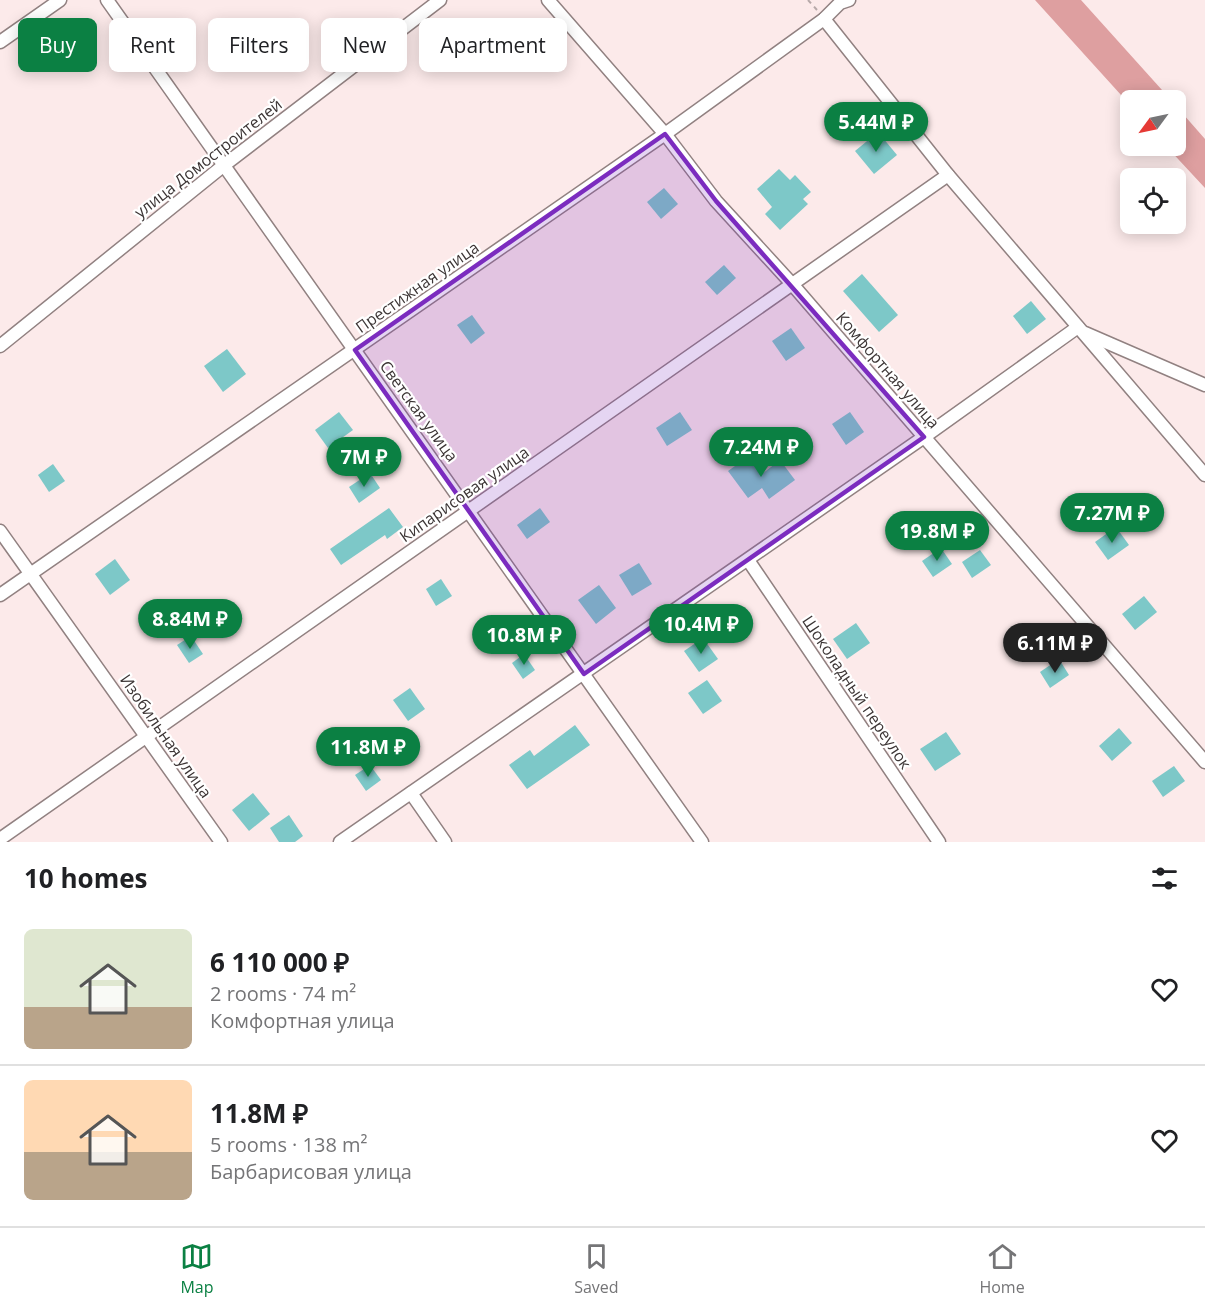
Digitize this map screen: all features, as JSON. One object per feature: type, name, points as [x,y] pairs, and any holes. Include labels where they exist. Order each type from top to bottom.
[{"type":"street","points":[[0,42],[60,0]]},
{"type":"street","name":"Светская улица","points":[[107,0],[470,510],[702,842]]},
{"type":"street","name":"улица Домостроителей","points":[[0,346],[223,166],[440,0]]},
{"type":"street","name":"Комфортная улица","points":[[548,0],[665,134],[716,201],[792,284],[1205,762]]},
{"type":"street","name":"Престижная улица","points":[[0,595],[665,134],[824,19],[840,3],[849,0]]},
{"type":"street","points":[[824,19],[948,175],[1205,475]]},
{"type":"street","name":"Кипарисовая улица","points":[[0,839],[948,175]]},
{"type":"street","points":[[1080,329],[1205,385]]},
{"type":"street","points":[[340,842],[1080,329]]},
{"type":"street","name":"Изобильная улица","points":[[0,531],[221,842]]},
{"type":"street","name":"Шоколадный переулок","points":[[748,560],[939,842]]},
{"type":"street","points":[[411,793],[445,842]]},
{"type":"highlighted area","points":[[665,134],[716,201],[924,437],[584,674],[355,350]]},
{"type":"shaded area","points":[[1035,0],[1081,0],[1162,90],[1120,90],[1120,94]]},
{"type":"shaded area","points":[[1186,117],[1205,139],[1205,188],[1175,156],[1186,156]]},
{"type":"building","points":[[878,132],[897,155],[874,174],[855,151]]},
{"type":"building","points":[[779,169],[790,180],[795,175],[811,192],[803,199],[808,204],[780,230],[765,214],[772,207],[757,189]]},
{"type":"building","points":[[664,188],[678,204],[661,219],[647,202]]},
{"type":"building","points":[[724,265],[736,278],[717,295],[705,282]]},
{"type":"building","points":[[862,274],[898,315],[879,332],[843,291]]},
{"type":"building","points":[[1031,301],[1046,319],[1027,334],[1013,316]]},
{"type":"building","points":[[472,315],[485,333],[471,344],[457,325]]},
{"type":"building","points":[[791,328],[805,348],[786,361],[772,341]]},
{"type":"building","points":[[227,349],[246,374],[223,392],[204,366]]},
{"type":"building","points":[[339,412],[353,430],[328,448],[315,430]]},
{"type":"building","points":[[680,412],[692,430],[667,446],[656,428]]},
{"type":"building","points":[[850,412],[864,432],[846,445],[832,424]]},
{"type":"building","points":[[749,456],[762,474],[780,460],[795,480],[769,499],[762,488],[748,498],[728,471]]},
{"type":"building","points":[[53,464],[65,481],[49,492],[38,475]]},
{"type":"building","points":[[370,473],[380,488],[359,503],[349,487]]},
{"type":"building","points":[[389,508],[403,527],[387,539],[385,535],[341,565],[330,549]]},
{"type":"building","points":[[540,508],[550,522],[527,539],[517,525]]},
{"type":"building","points":[[1116,527],[1129,545],[1108,560],[1095,542]]},
{"type":"building","points":[[941,548],[952,564],[933,577],[922,561]]},
{"type":"building","points":[[980,550],[991,565],[972,578],[962,562]]},
{"type":"building","points":[[115,559],[130,580],[110,595],[95,574]]},
{"type":"building","points":[[639,563],[652,584],[632,596],[619,575]]},
{"type":"building","points":[[441,579],[452,596],[436,606],[426,589]]},
{"type":"building","points":[[599,585],[616,608],[596,624],[578,600]]},
{"type":"building","points":[[1144,596],[1157,612],[1135,630],[1122,614]]},
{"type":"building","points":[[856,623],[870,643],[847,659],[833,639]]},
{"type":"building","points":[[191,636],[203,654],[189,663],[177,645]]},
{"type":"building","points":[[703,638],[718,659],[699,672],[684,651]]},
{"type":"building","points":[[524,654],[535,670],[523,679],[512,663]]},
{"type":"building","points":[[1059,659],[1069,675],[1050,688],[1040,672]]},
{"type":"building","points":[[707,680],[722,701],[703,714],[688,693]]},
{"type":"building","points":[[410,688],[425,709],[408,721],[393,700]]},
{"type":"building","points":[[575,725],[590,745],[527,789],[509,765],[530,750],[534,756]]},
{"type":"building","points":[[1119,728],[1132,743],[1112,761],[1099,746]]},
{"type":"building","points":[[404,731],[419,751],[402,763],[387,743]]},
{"type":"building","points":[[946,732],[961,754],[935,771],[920,749]]},
{"type":"building","points":[[370,765],[381,780],[366,791],[355,775]]},
{"type":"building","points":[[1174,766],[1185,781],[1163,797],[1152,781]]},
{"type":"building","points":[[253,793],[270,814],[249,831],[232,810]]},
{"type":"building","points":[[289,815],[303,836],[295,842],[279,842],[270,828]]}]
